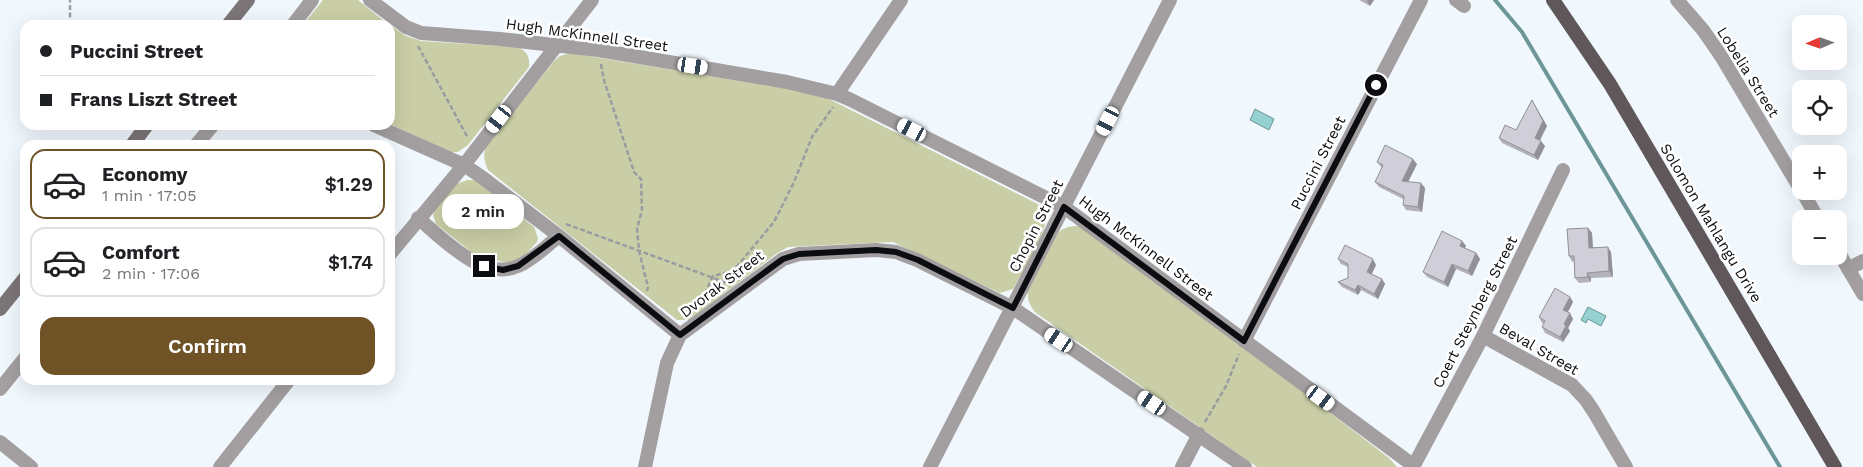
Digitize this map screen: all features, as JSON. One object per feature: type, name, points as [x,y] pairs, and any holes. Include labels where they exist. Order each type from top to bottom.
[{"type":"main road","points":[[232,20],[248,0]]},
{"type":"main road","name":"Solomon Mahlangu Drive","points":[[1553,0],[1610,84],[1835,467]]},
{"type":"main road","points":[[136,140],[144,130]]},
{"type":"main road","points":[[0,309],[20,284]]},
{"type":"street","points":[[297,20],[312,0]]},
{"type":"street","name":"Hugh McKinnell Street","points":[[370,0],[406,28],[415,31],[598,50],[787,82],[837,94],[1064,207],[1414,467]]},
{"type":"street","points":[[395,248],[464,165],[592,0]]},
{"type":"street","points":[[837,94],[901,0]]},
{"type":"street","name":"Chopin Street","points":[[930,467],[1170,0]]},
{"type":"street","name":"Puccini Street","points":[[1244,341],[1421,0]]},
{"type":"street","name":"Lobelia Street","points":[[1677,0],[1703,30],[1721,56],[1792,174]]},
{"type":"street","points":[[200,140],[208,130]]},
{"type":"street","name":"Dvorak Street","points":[[385,130],[464,165],[562,230],[645,306],[680,335],[776,264],[790,256],[809,253],[885,250],[918,260],[1013,308],[1245,467]]},
{"type":"street","name":"Coert Steynberg Street","points":[[1414,467],[1483,336],[1563,170]]},
{"type":"street","points":[[418,218],[460,253],[484,266],[503,270],[525,263],[562,230]]},
{"type":"street","points":[[1848,269],[1863,261]]},
{"type":"street","points":[[1846,265],[1863,294]]},
{"type":"street","points":[[645,467],[667,363],[680,335]]},
{"type":"street","name":"Beval Street","points":[[1483,336],[1572,385],[1594,412],[1626,467]]},
{"type":"street","points":[[0,389],[20,364]]},
{"type":"street","points":[[220,467],[285,385]]},
{"type":"street","points":[[1182,467],[1199,434]]},
{"type":"street","points":[[0,442],[31,467]]},
{"type":"path","points":[[70,0],[70,20]]},
{"type":"path","points":[[415,31],[416,41],[467,137],[476,149]]},
{"type":"path","points":[[598,50],[604,80],[626,150],[634,172],[641,179],[642,210],[637,229],[639,251],[648,287],[645,306]]},
{"type":"path","points":[[704,319],[704,295],[713,276],[733,271],[774,222],[794,182],[812,137],[818,127],[832,112],[837,94]]},
{"type":"path","points":[[562,230],[664,259],[742,289]]},
{"type":"path","points":[[1199,434],[1226,386],[1244,341]]},
{"type":"green space","points":[[323,0],[358,0],[383,20],[307,20]]},
{"type":"green space","points":[[395,28],[406,36],[421,41],[518,47],[524,50],[527,55],[529,67],[468,145],[458,152],[451,152],[395,126]]},
{"type":"green space","points":[[570,53],[819,94],[1038,204],[1046,215],[1042,232],[1033,253],[1013,289],[1000,293],[893,242],[788,247],[689,320],[677,320],[488,170],[484,155],[486,146],[555,60],[560,56]]},
{"type":"green space","points":[[467,180],[474,180],[481,184],[534,227],[538,238],[537,242],[525,255],[511,262],[503,262],[475,255],[436,224],[434,212],[456,184]]},
{"type":"green space","points":[[1073,226],[1080,226],[1226,333],[1389,458],[1397,467],[1257,467],[1036,313],[1029,303],[1028,291],[1059,232]]},
{"type":"water","points":[[1255,109],[1274,119],[1269,130],[1250,120]]},
{"type":"water","points":[[1588,307],[1606,316],[1601,326],[1588,319],[1586,323],[1581,320]]},
{"type":"building","points":[[1532,100],[1543,121],[1535,138],[1541,141],[1534,155],[1499,138],[1505,125],[1516,130]]},
{"type":"building","points":[[1385,145],[1413,159],[1402,181],[1421,183],[1418,207],[1403,205],[1404,196],[1375,182],[1383,165],[1377,162]]},
{"type":"building","points":[[1588,228],[1589,248],[1608,247],[1609,271],[1587,273],[1588,277],[1575,278],[1574,256],[1569,256],[1567,229]]},
{"type":"building","points":[[1442,231],[1462,241],[1460,246],[1476,253],[1468,271],[1452,264],[1444,282],[1423,272]]},
{"type":"building","points":[[1345,245],[1373,259],[1367,272],[1382,279],[1374,294],[1358,285],[1355,290],[1338,282],[1348,278],[1348,264],[1338,259]]},
{"type":"building","points":[[1555,288],[1570,297],[1563,310],[1570,313],[1560,337],[1542,327],[1545,321],[1539,317]]},
{"type":"waterway","points":[[1495,0],[1522,32],[1780,467]]},
{"type":"route","points":[[484,266],[503,270],[511,269],[525,263],[559,236],[680,335],[783,259],[799,254],[876,250],[896,252],[918,260],[1013,308],[1064,207],[1244,341],[1376,85]]}]
